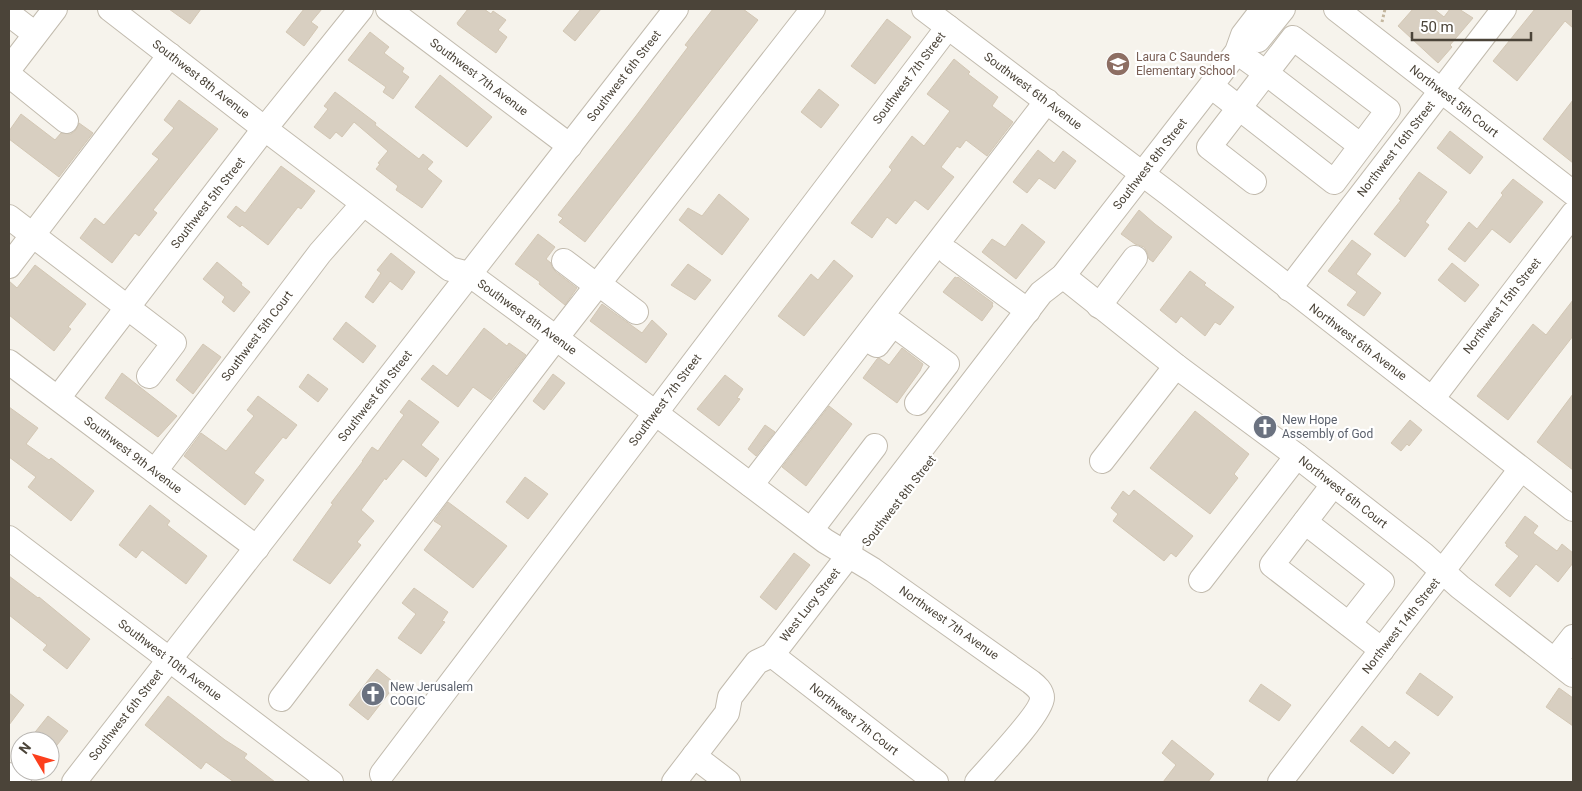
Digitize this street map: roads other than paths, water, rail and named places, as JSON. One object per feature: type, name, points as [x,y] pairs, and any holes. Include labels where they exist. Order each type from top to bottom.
[{"type":"street","points":[[9,69],[55,9]]},
{"type":"street","name":"Southwest 8th Avenue","points":[[110,9],[450,269],[469,274],[810,530],[849,555]]},
{"type":"street","name":"Southwest 5th Street","points":[[58,398],[265,129],[361,9]]},
{"type":"street","name":"Southwest 7th Avenue","points":[[388,9],[570,146]]},
{"type":"street","points":[[281,699],[556,338],[812,9]]},
{"type":"street","name":"Southwest 6th Avenue","points":[[924,9],[1142,174]]},
{"type":"street","name":"Southwest 8th Street","points":[[1237,52],[1242,35],[1262,9]]},
{"type":"street","name":"Southwest 8th Street","points":[[1063,276],[1054,303],[861,551],[849,555],[852,539],[1041,293],[1063,276],[1237,52],[1258,40],[1282,9]]},
{"type":"street","name":"Northwest 5th Court","points":[[1336,9],[1573,193]]},
{"type":"street","name":"Northwest 16th Street","points":[[1288,288],[1504,9]]},
{"type":"street","name":"Southwest 6th Street","points":[[74,782],[570,146],[666,12]]},
{"type":"street","points":[[9,14],[36,34]]},
{"type":"street","name":"Southwest 7th Street","points":[[382,774],[948,27]]},
{"type":"street","points":[[1210,86],[1239,109],[1334,182],[1388,110],[1293,38],[1239,109],[1209,147],[1254,182]]},
{"type":"street","points":[[1237,52],[1362,146]]},
{"type":"street","points":[[9,266],[170,55]]},
{"type":"street","points":[[9,75],[66,121]]},
{"type":"street","points":[[751,485],[1047,101]]},
{"type":"street","name":"Northwest 6th Avenue","points":[[1142,174],[1573,509]]},
{"type":"street","name":"Southwest 5th Court","points":[[155,471],[320,253],[364,204]]},
{"type":"street","name":"Northwest 15th Street","points":[[1432,398],[1573,214]]},
{"type":"street","points":[[9,216],[174,343],[149,376]]},
{"type":"street","points":[[949,253],[1028,311]]},
{"type":"street","points":[[1099,306],[1136,258]]},
{"type":"street","points":[[564,260],[636,312]]},
{"type":"street","name":"Northwest 6th Court","points":[[1063,276],[1176,366],[1297,456],[1423,554],[1460,587],[1564,668]]},
{"type":"street","points":[[866,337],[877,345],[893,324],[941,372],[965,391]]},
{"type":"street","name":"Southwest 9th Avenue","points":[[9,362],[257,548]]},
{"type":"street","points":[[1102,461],[1176,366]]},
{"type":"street","points":[[917,403],[941,372]]},
{"type":"street","points":[[810,530],[875,446]]},
{"type":"street","points":[[1202,580],[1297,456]]},
{"type":"street","name":"Northwest 14th Street","points":[[1280,782],[1521,469]]},
{"type":"street","points":[[1333,485],[1272,565],[1382,650]]},
{"type":"street","points":[[1305,522],[1382,582],[1349,624]]},
{"type":"street","name":"Southwest 10th Avenue","points":[[9,538],[331,782]]},
{"type":"street","name":"West Lucy Street","points":[[674,782],[727,713],[730,697],[757,662],[772,655],[849,555]]},
{"type":"street","name":"Northwest 7th Avenue","points":[[849,555],[874,570],[1024,676],[1038,688],[1042,698],[1032,718],[977,782]]},
{"type":"street","points":[[1564,668],[1573,637]]},
{"type":"street","name":"Northwest 7th Court","points":[[772,655],[936,782]]},
{"type":"street","points":[[694,756],[728,782]]},
{"type":"street","points":[[9,775],[19,782]]},
{"type":"place","name":"Laura C Saunders Elementary School","points":[[1118,64]]},
{"type":"place","name":"New Hope Assembly of God","points":[[1265,427]]},
{"type":"place","name":"New Jerusalem COGIC","points":[[373,694]]}]
